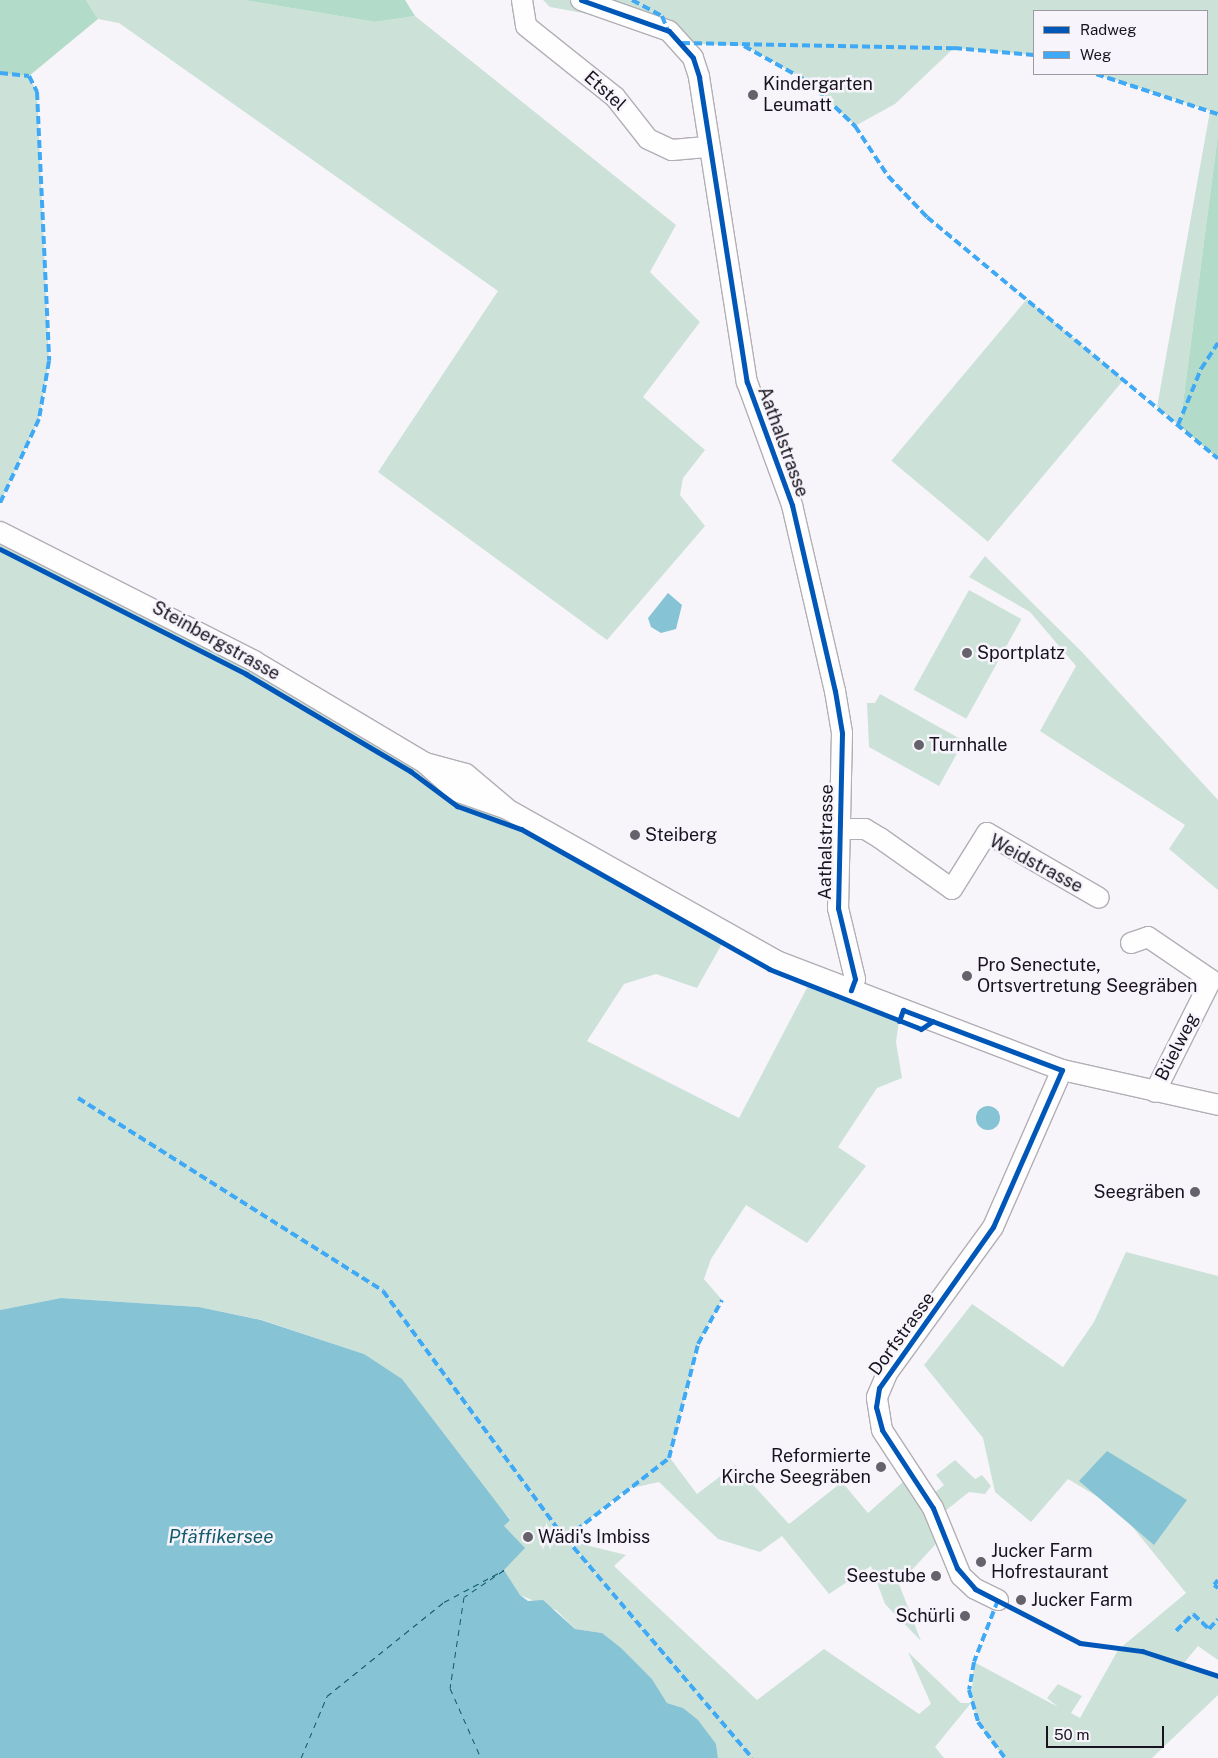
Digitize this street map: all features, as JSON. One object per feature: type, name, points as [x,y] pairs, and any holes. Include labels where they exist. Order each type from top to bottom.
[{"type":"street","name":"Etstel","points":[[522,0],[526,26],[615,97],[648,139],[672,150],[709,147]]},
{"type":"street","name":"Aathalstrasse","points":[[582,0],[650,23],[682,43],[699,77],[747,382],[792,505],[835,691],[842,733],[838,908],[855,979],[851,990]]},
{"type":"street","name":"Steinbergstrasse","points":[[0,532],[245,656],[425,763],[456,790],[507,809],[752,949],[851,990],[1062,1070],[1218,1105]]},
{"type":"street","name":"Weidstrasse","points":[[839,829],[865,830],[880,838],[952,889],[987,833],[1099,898]]},
{"type":"street","name":"Büelweg","points":[[1131,943],[1148,937],[1211,980],[1155,1092]]},
{"type":"street","name":"Dorfstrasse","points":[[998,1600],[979,1592],[962,1576],[933,1508],[882,1430],[877,1397],[887,1374],[993,1227],[1062,1070]]},
{"type":"green space","points":[[0,0],[86,0],[98,19],[29,76],[0,73]]},
{"type":"green space","points":[[86,0],[244,0],[375,22],[415,16],[676,225],[650,272],[700,322],[643,397],[705,450],[683,478],[680,495],[705,526],[607,640],[378,472],[498,291],[119,23],[98,19]]},
{"type":"green space","points":[[244,0],[405,0],[415,16],[375,22]]},
{"type":"green space","points":[[543,0],[1218,0],[1218,134],[1180,426],[1157,407],[1210,111],[1099,75],[1208,75],[1208,10],[1033,10],[1033,55],[954,48],[895,104],[855,126],[809,82],[745,46],[682,43],[596,6],[588,14],[550,7]]},
{"type":"green space","points":[[0,73],[29,76],[37,92],[49,361],[39,419],[0,503]]},
{"type":"green space","points":[[1218,134],[1218,459],[1180,426]]},
{"type":"green space","points":[[1027,299],[1124,380],[988,542],[891,461]]},
{"type":"green space","points":[[0,532],[61,561],[727,935],[697,988],[656,974],[624,984],[587,1041],[739,1118],[808,986],[899,1021],[896,1042],[902,1078],[877,1088],[838,1147],[866,1166],[807,1243],[746,1205],[711,1259],[704,1279],[722,1300],[698,1344],[670,1458],[697,1494],[735,1465],[789,1524],[842,1482],[868,1513],[904,1481],[945,1534],[899,1584],[921,1641],[885,1604],[871,1566],[829,1594],[782,1536],[760,1552],[718,1539],[659,1482],[627,1489],[566,1538],[603,1585],[570,1541],[626,1555],[614,1566],[757,1700],[824,1649],[919,1714],[931,1704],[908,1652],[961,1703],[971,1703],[935,1747],[944,1758],[718,1758],[716,1744],[683,1708],[667,1703],[652,1679],[602,1633],[575,1629],[556,1610],[520,1595],[504,1570],[504,1526],[510,1519],[364,1354],[262,1320],[199,1307],[61,1298],[0,1310]]},
{"type":"green space","points":[[985,556],[1082,652],[1218,800],[1218,890],[1169,849],[1185,825],[1040,731],[1076,666],[1030,612],[969,577]]},
{"type":"green space","name":"Sportplatz","points":[[969,590],[1021,619],[966,719],[914,690]]},
{"type":"green space","name":"Turnhalle","points":[[880,694],[964,741],[939,786],[869,747],[867,703],[875,703]]},
{"type":"green space","points":[[1126,1252],[1218,1276],[1218,1660],[1198,1646],[1184,1663],[1218,1676],[1218,1695],[1152,1758],[1005,1758],[986,1736],[971,1703],[974,1662],[1058,1707],[1047,1698],[1058,1684],[1082,1696],[1071,1713],[1080,1718],[1118,1650],[1186,1593],[1118,1509],[1068,1479],[1031,1522],[995,1492],[983,1438],[924,1365],[972,1304],[1063,1367],[1094,1322]]},
{"type":"green space","points":[[955,1460],[975,1479],[982,1475],[991,1486],[985,1494],[969,1492],[944,1512],[932,1495],[944,1485],[936,1475]]},
{"type":"water","points":[[668,593],[682,605],[676,629],[661,633],[651,627],[648,618]]},
{"type":"water","points":[[988,1106],[996,1110],[1000,1118],[996,1126],[988,1130],[980,1126],[976,1118],[980,1110]]},
{"type":"water","name":"Pfäffikersee","points":[[61,1298],[199,1307],[261,1320],[364,1354],[402,1379],[510,1520],[504,1526],[525,1548],[504,1570],[520,1595],[528,1601],[543,1600],[575,1629],[602,1633],[621,1648],[652,1679],[667,1703],[683,1708],[698,1720],[716,1744],[718,1758],[0,1758],[0,1310]]},
{"type":"water","points":[[1107,1451],[1187,1500],[1154,1545],[1079,1481]]},
{"type":"ferry route","points":[[301,1758],[327,1696],[444,1602],[504,1570],[464,1597],[450,1688],[481,1758]]},
{"type":"marked path","points":[[632,0],[662,16],[668,31]]},
{"type":"marked path","points":[[682,43],[954,48],[1033,55]]},
{"type":"marked path","points":[[744,46],[809,82],[855,126],[888,176],[927,217],[1218,459]]},
{"type":"marked path","points":[[0,73],[29,76],[37,92],[49,361],[39,419],[0,503]]},
{"type":"marked path","points":[[1099,75],[1218,114]]},
{"type":"marked path","points":[[1178,425],[1201,369],[1218,343]]},
{"type":"marked path","points":[[78,1098],[383,1291],[558,1529],[752,1758]]},
{"type":"marked path","points":[[566,1538],[669,1458],[698,1344],[722,1300]]},
{"type":"marked path","points":[[1218,1580],[1214,1585],[1218,1588]]},
{"type":"marked path","points":[[998,1600],[974,1662],[969,1690],[978,1722],[1005,1758]]},
{"type":"marked path","points":[[1176,1631],[1193,1614],[1209,1629],[1218,1619]]},
{"type":"cycle path","points":[[581,0],[669,31],[693,58],[699,77],[747,382],[792,505],[835,691],[842,733],[838,908],[855,979],[851,990]]},
{"type":"cycle path","points":[[0,549],[246,674],[410,771],[457,806],[521,829],[769,969],[921,1029],[933,1021]]},
{"type":"cycle path","points":[[899,1021],[903,1010],[1062,1070],[993,1227],[879,1388],[876,1407],[882,1430],[933,1508],[957,1568],[975,1589],[1080,1643],[1142,1651],[1218,1676]]},
{"type":"place","name":"Kindergarten Leumatt","points":[[753,95]]},
{"type":"place","name":"Sportplatz","points":[[967,653]]},
{"type":"place","name":"Turnhalle","points":[[919,745]]},
{"type":"place","name":"Steiberg","points":[[635,835]]},
{"type":"place","name":"Pro Senectute, Ortsvertretung Seegräben","points":[[967,976]]},
{"type":"place","name":"Seegräben","points":[[1195,1192]]},
{"type":"place","name":"Reformierte Kirche Seegräben","points":[[881,1467]]},
{"type":"place","name":"Wädi's Imbiss","points":[[528,1537]]},
{"type":"place","name":"Jucker Farm Hofrestaurant","points":[[981,1562]]},
{"type":"place","name":"Seestube","points":[[936,1576]]},
{"type":"place","name":"Jucker Farm","points":[[1021,1600]]},
{"type":"place","name":"Schürli","points":[[965,1616]]}]
